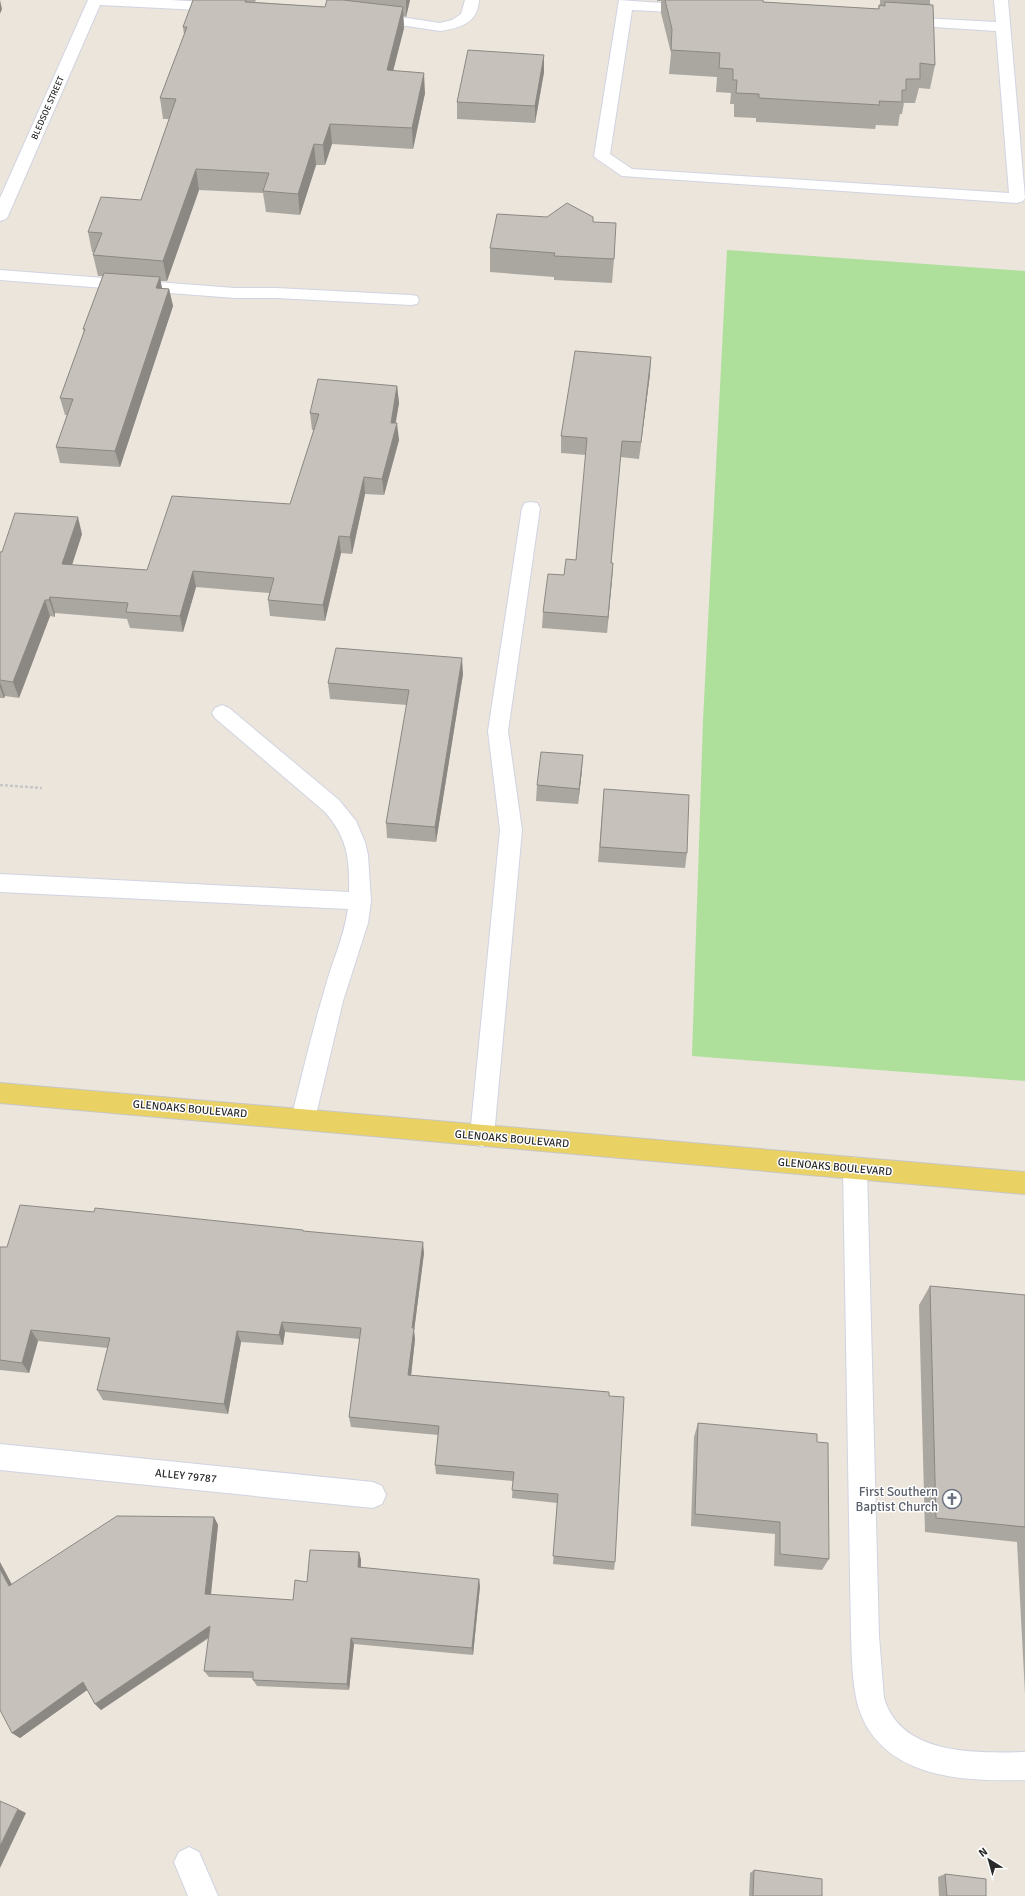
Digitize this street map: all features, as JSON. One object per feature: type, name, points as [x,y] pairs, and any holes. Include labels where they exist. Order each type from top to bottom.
[{"type":"main road","name":"GLENOAKS BOULEVARD","points":[[0,1093],[1025,1183]]},
{"type":"street","points":[[95,0],[234,8]]},
{"type":"street","name":"BLEDSOE STREET","points":[[0,216],[95,0]]},
{"type":"street","points":[[358,16],[440,27],[450,26],[460,23],[469,15],[472,0]]},
{"type":"street","points":[[704,10],[626,3],[602,156],[628,173],[1017,198],[1001,0]]},
{"type":"street","points":[[893,21],[1003,27]]},
{"type":"street","points":[[0,275],[235,293],[276,293],[411,300]]},
{"type":"street","points":[[482,1136],[511,830],[498,731],[531,508]]},
{"type":"street","points":[[222,713],[332,806],[345,821],[351,832],[354,843],[359,871],[360,900],[354,937],[337,983],[303,1119]]},
{"type":"street","points":[[0,883],[360,900]]},
{"type":"street","points":[[855,1168],[865,1636],[869,1690],[877,1717],[880,1722],[891,1737],[911,1751],[943,1761],[992,1767],[1025,1766]]},
{"type":"street","name":"ALLEY 79787","points":[[0,1457],[372,1495]]},
{"type":"street","points":[[189,1862],[203,1896]]},
{"type":"path","points":[[0,785],[42,788]]},
{"type":"green space","points":[[727,250],[1025,271],[1025,1081],[692,1056],[703,721]]},
{"type":"building","points":[[193,0],[246,0],[245,2],[325,7],[327,0],[343,0],[403,7],[387,70],[424,73],[412,128],[330,124],[323,145],[314,144],[298,194],[263,191],[269,173],[196,169],[163,261],[93,255],[102,233],[88,232],[101,197],[141,200],[176,99],[160,98],[187,27],[183,27]]},
{"type":"building","points":[[665,0],[763,0],[763,2],[879,9],[879,5],[885,6],[885,2],[933,5],[935,65],[920,63],[920,79],[906,79],[906,90],[902,90],[902,102],[879,101],[880,105],[759,98],[759,94],[736,93],[737,80],[733,80],[733,69],[719,68],[720,53],[671,50],[672,29]]},
{"type":"building","points":[[468,50],[544,55],[535,106],[457,102]]},
{"type":"building","points":[[567,203],[593,217],[593,222],[616,223],[614,259],[554,256],[555,253],[490,248],[497,214],[547,217]]},
{"type":"building","points":[[104,273],[160,277],[156,288],[169,289],[115,451],[56,447],[73,399],[60,398],[85,329],[83,329]]},
{"type":"building","points":[[575,351],[651,357],[641,442],[622,441],[611,563],[613,563],[608,617],[543,612],[548,574],[564,575],[566,559],[576,560],[587,438],[561,436]]},
{"type":"building","points":[[318,379],[397,386],[391,423],[397,423],[382,479],[364,477],[350,537],[339,536],[323,605],[268,600],[274,578],[193,571],[180,616],[126,612],[128,603],[50,597],[49,600],[45,600],[13,682],[0,680],[0,552],[2,552],[15,513],[78,517],[62,564],[147,570],[172,496],[290,504],[319,414],[310,413]]},
{"type":"building","points":[[336,648],[462,658],[435,827],[386,823],[409,690],[328,683]]},
{"type":"building","points":[[541,752],[583,755],[579,789],[537,785]]},
{"type":"building","points":[[604,789],[689,795],[687,853],[600,847]]},
{"type":"building","points":[[20,1205],[94,1212],[95,1208],[303,1231],[423,1242],[412,1328],[414,1328],[408,1375],[609,1392],[609,1396],[624,1397],[615,1562],[553,1556],[558,1494],[512,1490],[514,1472],[435,1465],[439,1426],[349,1417],[361,1328],[282,1322],[279,1335],[237,1331],[224,1404],[97,1390],[110,1338],[31,1330],[22,1363],[0,1360],[0,1247],[7,1247]]},
{"type":"building","name":"First Southern Baptist Church","points":[[930,1286],[1025,1295],[1025,1527],[936,1518]]},
{"type":"building","points":[[698,1423],[817,1434],[817,1442],[828,1443],[829,1559],[780,1554],[780,1522],[695,1514]]},
{"type":"building","points":[[117,1516],[214,1517],[205,1594],[293,1600],[295,1580],[307,1582],[310,1550],[359,1552],[358,1567],[479,1579],[472,1648],[351,1638],[347,1684],[253,1680],[253,1672],[204,1671],[210,1626],[95,1704],[83,1682],[12,1733],[0,1710],[0,1569],[9,1586]]},
{"type":"building","points":[[0,1801],[18,1809],[0,1846]]},
{"type":"building","points":[[754,1870],[822,1879],[822,1896],[753,1896]]},
{"type":"building","points":[[945,1874],[986,1879],[986,1896],[947,1896]]},
{"type":"place","name":"First Southern Baptist Church","points":[[952,1499]]}]
